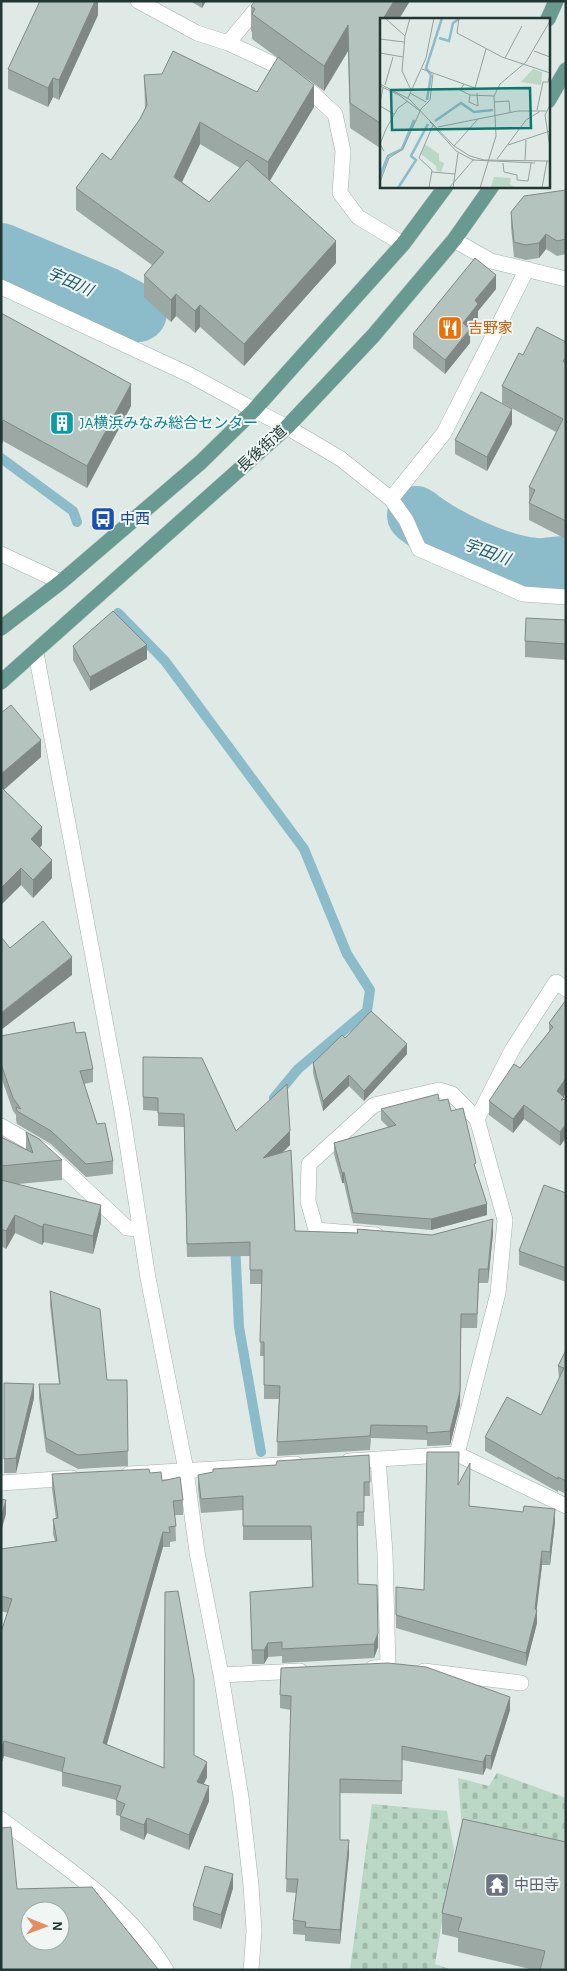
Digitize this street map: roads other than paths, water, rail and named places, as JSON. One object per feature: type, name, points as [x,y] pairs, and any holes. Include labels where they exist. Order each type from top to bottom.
[{"type":"main road","points":[[548,18],[556,1]]},
{"type":"main road","points":[[550,98],[566,70]]},
{"type":"main road","points":[[1,628],[61,582],[201,462],[254,410],[403,244],[445,188]]},
{"type":"main road","name":"長後街道","points":[[1,682],[36,653],[287,427],[373,336],[454,240],[491,188]]},
{"type":"street","points":[[138,1],[197,33],[228,43],[271,63],[308,88],[335,114],[343,152],[340,194],[358,216],[403,244]]},
{"type":"street","points":[[228,43],[263,1]]},
{"type":"street","points":[[454,240],[491,261],[566,280]]},
{"type":"street","points":[[391,499],[444,432],[527,269]]},
{"type":"street","points":[[1,288],[190,375],[287,427],[341,459],[391,499],[406,520],[419,549],[523,594],[566,596]]},
{"type":"street","points":[[1,554],[61,582]]},
{"type":"street","points":[[36,653],[122,1111],[140,1229],[186,1470],[197,1552],[221,1675],[241,1797],[254,1931],[251,1970]]},
{"type":"street","points":[[477,1119],[512,1050],[556,982],[566,989]]},
{"type":"street","points":[[393,1236],[316,1230],[308,1201],[309,1164],[374,1106],[439,1090],[452,1094],[477,1119],[505,1220],[498,1293],[457,1454]]},
{"type":"street","points":[[1,1126],[44,1151],[127,1228],[140,1229]]},
{"type":"street","points":[[486,1225],[505,1220]]},
{"type":"street","points":[[330,1462],[457,1454],[566,1506]]},
{"type":"street","points":[[378,1459],[388,1667]]},
{"type":"street","points":[[113,1475],[311,1463]]},
{"type":"street","points":[[1,1483],[86,1477]]},
{"type":"street","points":[[358,1668],[388,1667],[521,1683]]},
{"type":"street","points":[[221,1675],[319,1670]]},
{"type":"street","points":[[1,1819],[112,1903],[156,1953],[166,1970]]},
{"type":"waterway","name":"宇田川","points":[[1,252],[106,296],[138,313]]},
{"type":"waterway","points":[[1,458],[73,511],[77,522]]},
{"type":"waterway","name":"宇田川","points":[[416,515],[456,540],[505,561],[535,567],[566,565]]},
{"type":"waterway","points":[[118,613],[165,661],[304,849],[347,954],[370,990],[367,1011],[298,1069],[274,1098]]},
{"type":"waterway","points":[[235,1242],[239,1327],[261,1452]]},
{"type":"place","name":"吉野家","points":[[450,328]]},
{"type":"place","name":"JA横浜みなみ総合センター","points":[[62,423]]},
{"type":"place","name":"中西","points":[[103,519]]},
{"type":"place","name":"中田寺","points":[[497,1885]]}]
